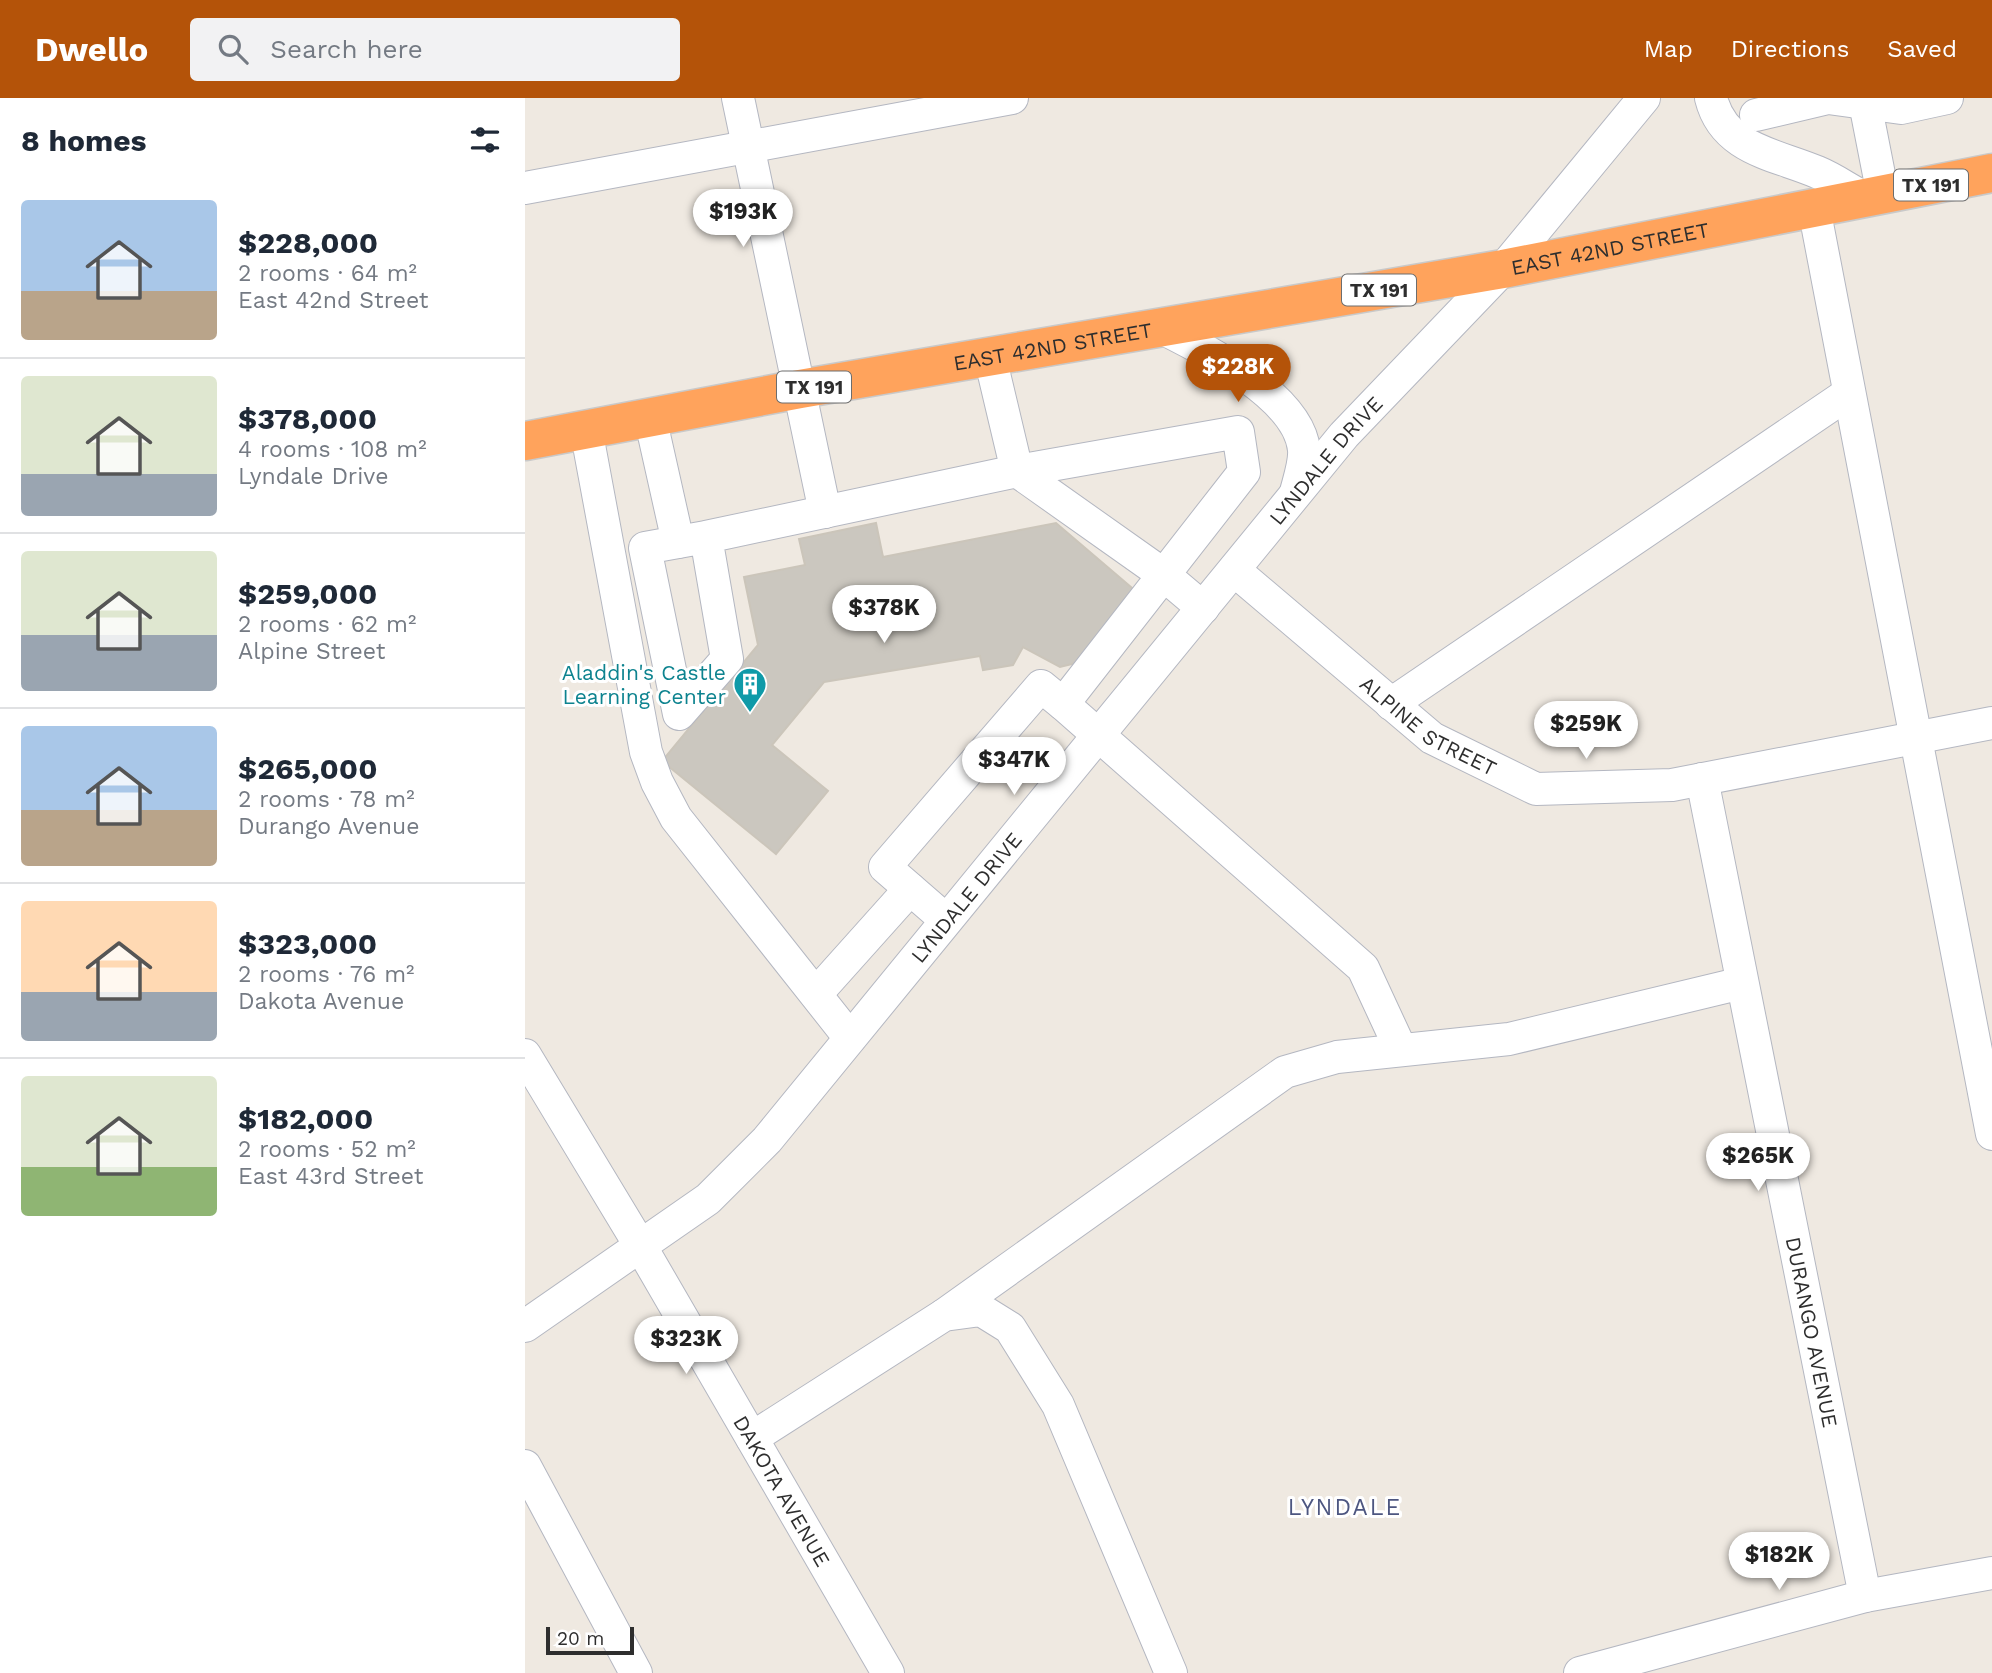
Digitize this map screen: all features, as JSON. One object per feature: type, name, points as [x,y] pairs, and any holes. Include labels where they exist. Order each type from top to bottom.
[{"type":"highway","name":"EAST 42ND STREET","points":[[525,441],[800,389],[1503,269],[1992,173]]},
{"type":"street","points":[[738,98],[825,512]]},
{"type":"street","points":[[525,188],[1012,98]]},
{"type":"street","name":"LYNDALE DRIVE","points":[[525,1326],[708,1199],[767,1140],[1345,435],[1503,269],[1644,98]]},
{"type":"street","points":[[1711,98],[1717,117],[1732,135],[1753,150],[1819,172],[1874,197],[1865,103]]},
{"type":"street","points":[[1756,115],[1828,98],[1901,108],[1947,98]]},
{"type":"street","points":[[1814,208],[1992,1134]]},
{"type":"street","points":[[1162,327],[1258,385],[1288,414],[1304,450],[1295,496]]},
{"type":"street","points":[[990,357],[1017,471],[1164,575],[1203,608]]},
{"type":"street","points":[[1391,704],[1849,393]]},
{"type":"street","points":[[650,417],[692,540],[727,659],[679,714],[645,548],[692,540],[1017,471],[1238,432],[1244,472],[1063,704]]},
{"type":"street","points":[[586,429],[646,752],[657,782],[676,818],[850,1038]]},
{"type":"street","name":"ALPINE STREET","points":[[1234,570],[1432,738],[1536,789],[1672,785],[1992,723]]},
{"type":"street","points":[[946,920],[885,867],[1041,686],[1100,734],[1363,968],[1401,1050]]},
{"type":"street","name":"DURANGO AVENUE","points":[[1702,779],[1865,1596]]},
{"type":"street","points":[[816,994],[910,889]]},
{"type":"street","points":[[752,1438],[944,1315],[1285,1072],[1337,1056],[1509,1039],[1742,983]]},
{"type":"street","name":"DAKOTA AVENUE","points":[[525,1055],[641,1247],[888,1673]]},
{"type":"street","points":[[944,1315],[981,1310],[1010,1328],[1058,1405],[1171,1673]]},
{"type":"street","points":[[525,1466],[636,1673]]},
{"type":"street","points":[[1580,1673],[1865,1596],[1992,1573]]},
{"type":"building","name":"Aladdin's Castle Learning Center","points":[[876,523],[883,557],[1056,523],[1139,594],[1092,659],[1060,667],[1023,647],[1013,665],[983,670],[980,656],[824,682],[772,745],[828,791],[776,854],[662,761],[758,645],[744,577],[805,565],[799,539]]},
{"type":"place","name":"Aladdin's Castle Learning Center","points":[[750,714]]},
{"type":"district","name":"LYNDALE","points":[[1345,1507]]}]
